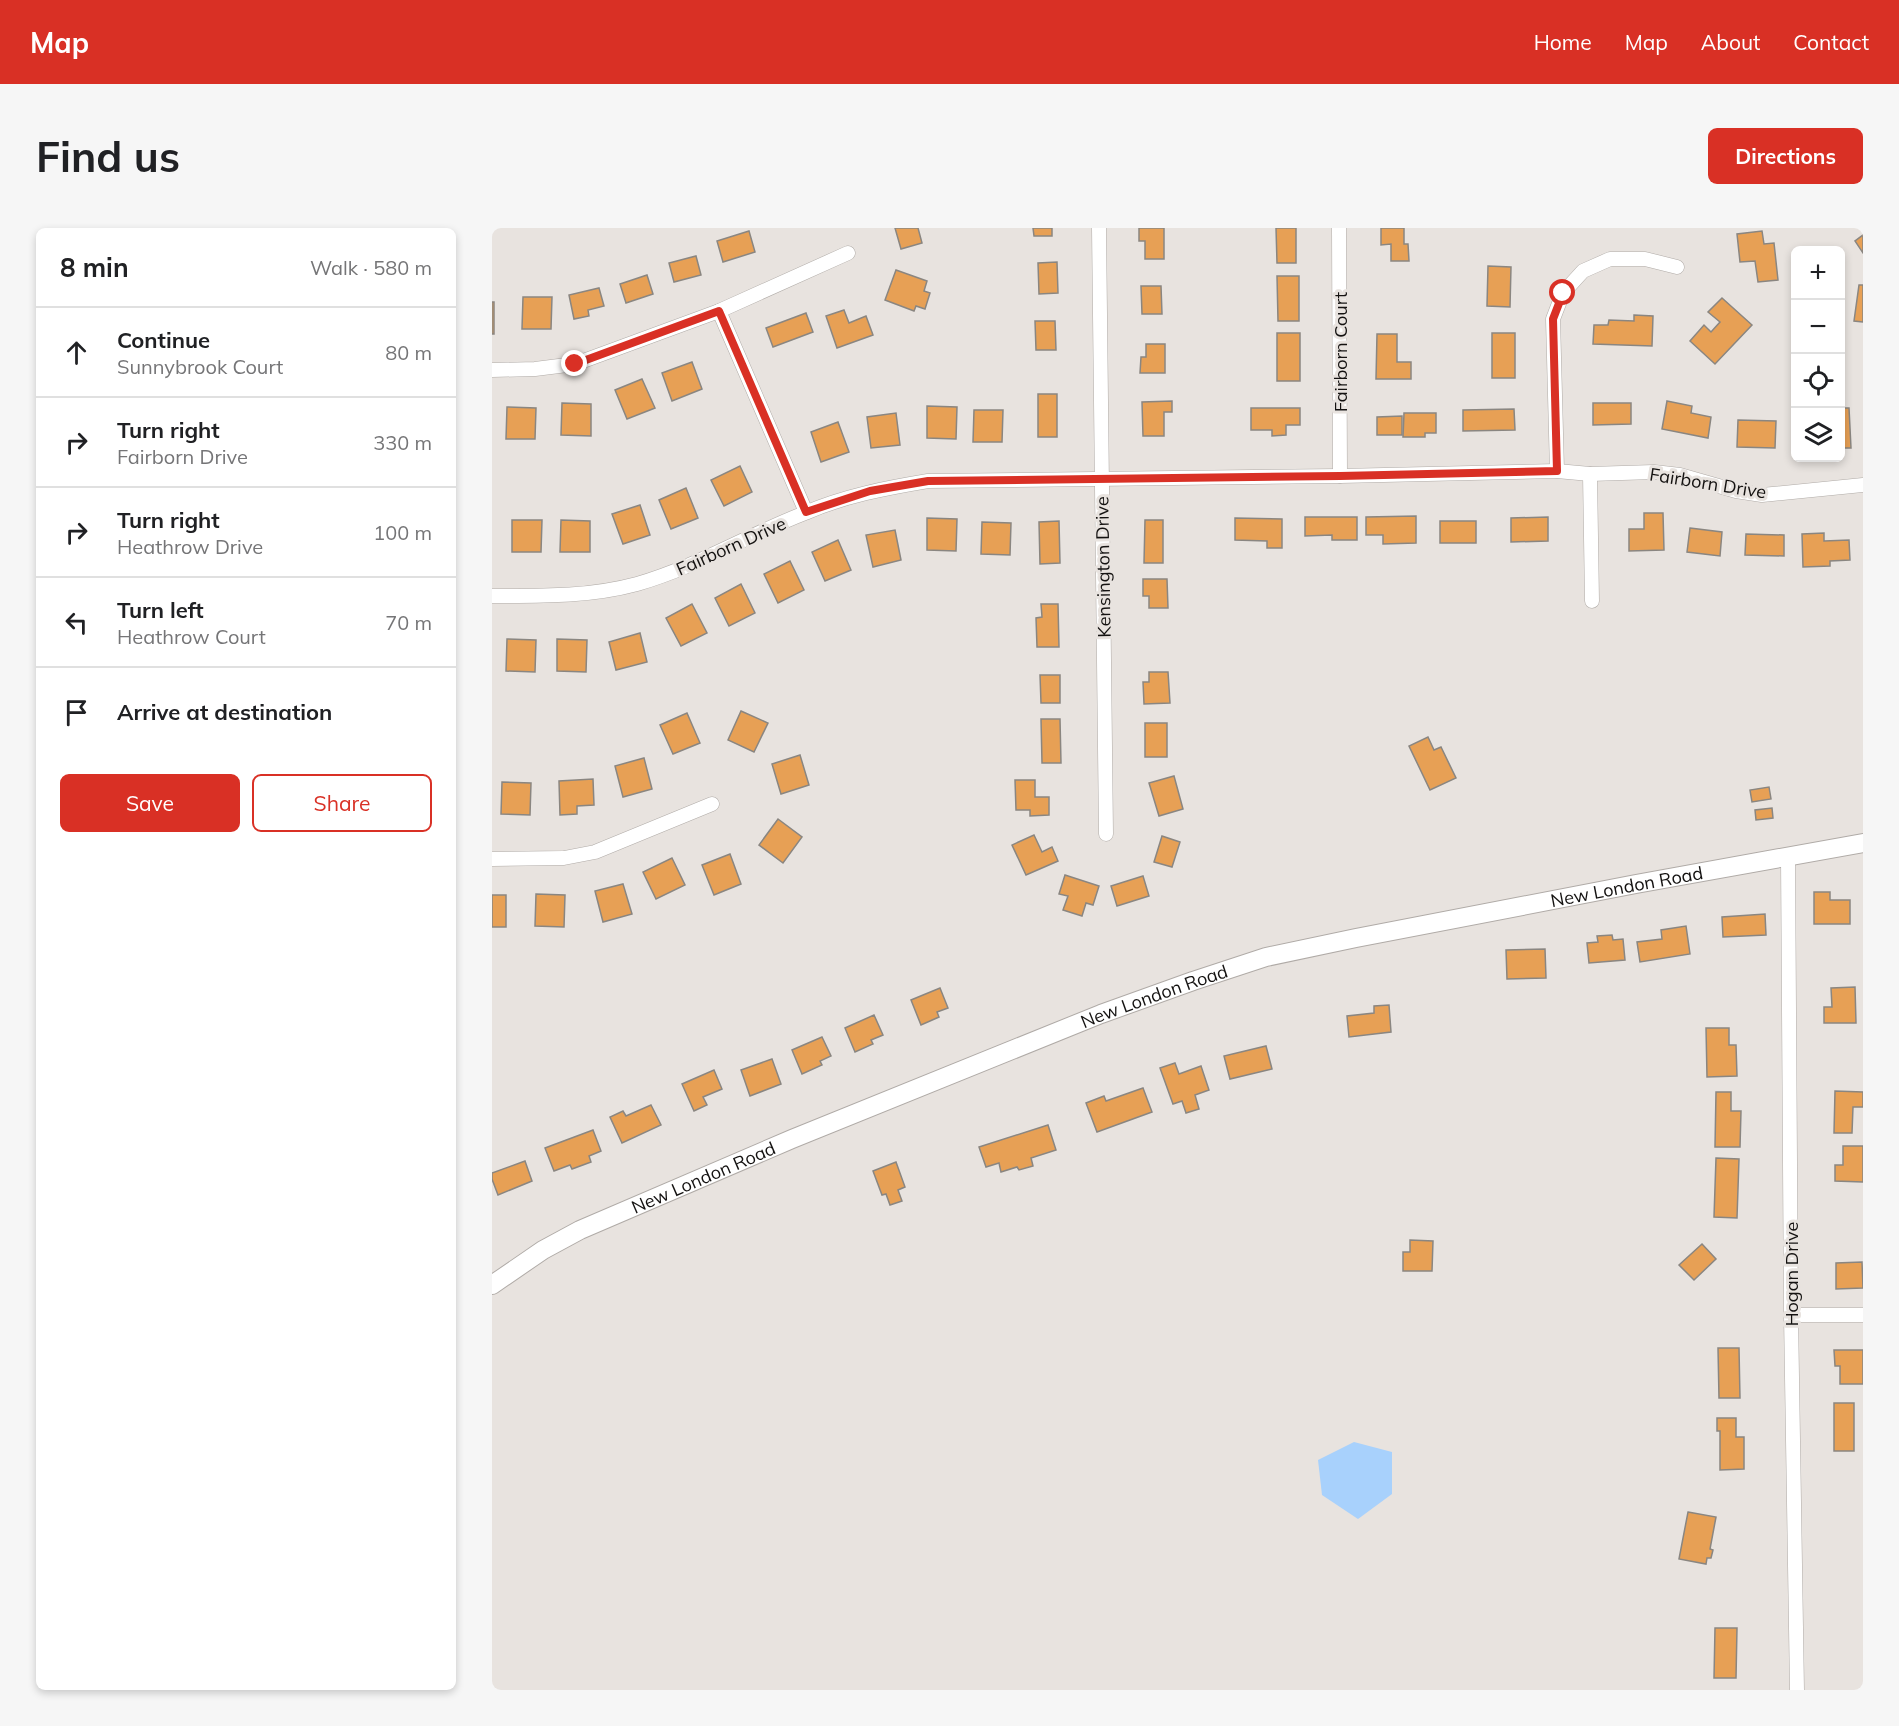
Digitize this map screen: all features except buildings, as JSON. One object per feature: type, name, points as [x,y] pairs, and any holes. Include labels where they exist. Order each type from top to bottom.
[{"type":"street","name":"Kensington Drive","points":[[1100,228],[1106,834]]},
{"type":"street","name":"Fairborn Court","points":[[1339,228],[1340,476]]},
{"type":"street","points":[[492,370],[535,369],[575,364],[719,311],[848,253]]},
{"type":"street","points":[[1557,471],[1553,319],[1563,293],[1583,271],[1610,260],[1645,259],[1677,267]]},
{"type":"street","points":[[719,311],[806,512]]},
{"type":"street","name":"Fairborn Drive","points":[[492,596],[594,593],[636,584],[678,571],[806,512],[870,491],[928,481],[1557,471],[1590,474],[1654,472],[1680,475],[1736,491],[1762,495],[1863,485]]},
{"type":"street","points":[[1590,474],[1592,601]]},
{"type":"street","points":[[492,859],[564,858],[595,852],[712,804]]},
{"type":"street","name":"New London Road","points":[[492,1285],[543,1250],[590,1225],[792,1139],[1101,1014],[1266,957],[1636,884],[1863,843]]},
{"type":"street","name":"Hogan Drive","points":[[1788,857],[1791,1315],[1797,1690]]},
{"type":"street","points":[[1791,1315],[1863,1315]]},
{"type":"water","points":[[1354,1442],[1392,1452],[1392,1494],[1358,1519],[1322,1495],[1318,1460]]},
{"type":"route","points":[[575,364],[719,311],[806,512],[870,491],[928,481],[1557,471],[1553,319],[1563,293]]}]
